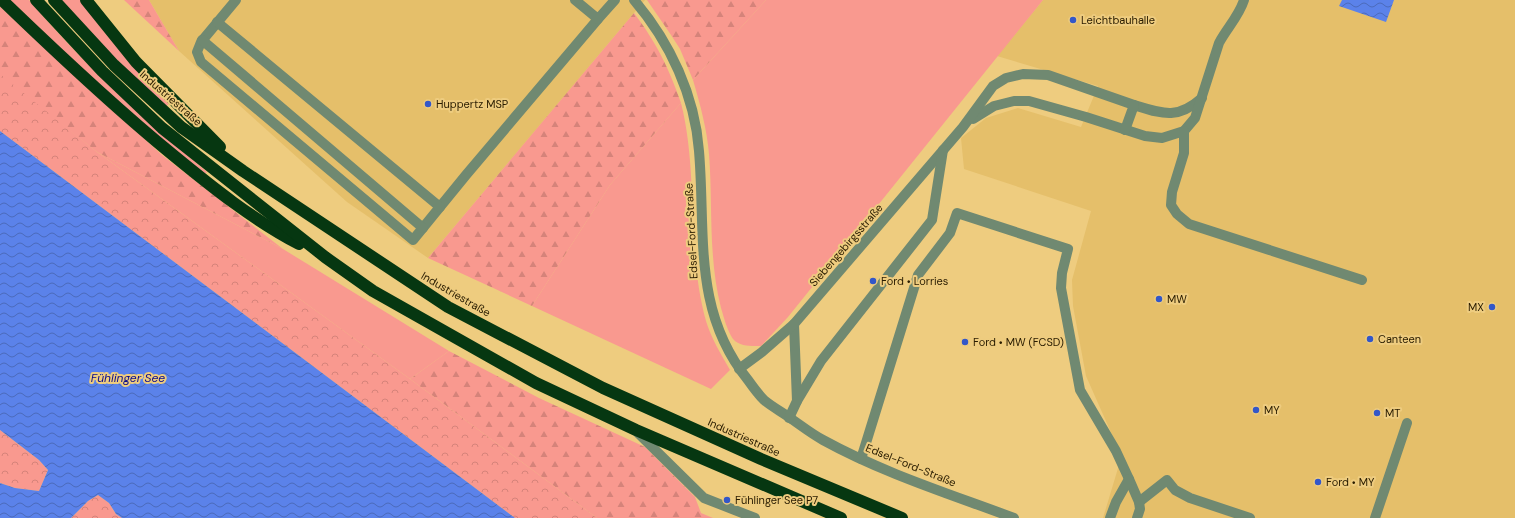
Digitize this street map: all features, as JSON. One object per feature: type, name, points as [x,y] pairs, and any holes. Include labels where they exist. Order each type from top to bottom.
[{"type":"highway","points":[[2,0],[54,51],[138,126],[205,181],[278,233],[324,257]]},
{"type":"highway","points":[[36,0],[102,72],[162,128],[324,257],[374,291],[536,383],[636,430],[841,518]]},
{"type":"highway","name":"Industriestraße","points":[[54,0],[114,65],[181,127],[344,239],[455,311],[603,388],[761,459],[902,518]]},
{"type":"highway","points":[[86,0],[136,62],[243,171]]},
{"type":"street","points":[[236,0],[202,40],[197,52],[201,62],[413,240],[615,0]]},
{"type":"street","points":[[575,0],[598,19]]},
{"type":"street","name":"Edsel-Ford-Straße","points":[[634,0],[649,18],[675,61],[692,110],[699,150],[703,258],[709,298],[721,338],[739,369],[763,399],[821,439],[861,459],[1014,518]]},
{"type":"street","points":[[964,127],[976,116],[994,106],[1014,100],[1029,101],[1047,105],[1145,136],[1162,138],[1184,131],[1195,118],[1219,43],[1224,33],[1238,16],[1244,0]]},
{"type":"street","points":[[217,22],[440,207]]},
{"type":"street","points":[[202,40],[423,228]]},
{"type":"street","points":[[964,127],[993,86],[1006,78],[1024,74],[1048,75],[1158,112],[1174,113],[1183,111],[1202,98]]},
{"type":"street","points":[[1125,130],[1134,105]]},
{"type":"street","name":"Siebengebirgsstraße","points":[[739,369],[762,352],[794,324],[964,127]]},
{"type":"street","points":[[1184,131],[1184,153],[1172,192],[1171,205],[1176,214],[1189,224],[1362,280]]},
{"type":"street","points":[[789,418],[797,401],[822,361],[932,220],[943,150]]},
{"type":"street","points":[[861,459],[918,275],[950,233],[957,213],[1068,249],[1062,273],[1061,288],[1080,390],[1116,451],[1129,479],[1139,502],[1140,509],[1137,518]]},
{"type":"street","points":[[794,324],[797,401]]},
{"type":"street","points":[[1375,518],[1407,423]]},
{"type":"street","points":[[636,430],[704,498],[755,518]]},
{"type":"street","points":[[1110,518],[1116,502],[1129,479]]},
{"type":"street","points":[[1139,502],[1167,480],[1175,490],[1190,498],[1250,518]]},
{"type":"shaded area","points":[[149,0],[645,0],[428,258],[347,202],[179,51]]},
{"type":"shaded area","points":[[1043,0],[1515,0],[1515,518],[1103,518],[1122,455],[1086,376],[1073,306],[1072,280],[1091,211],[964,169],[961,138],[986,118],[1018,108],[1081,127],[1098,86],[997,56]]},
{"type":"green space","points":[[10,0],[29,0],[70,46],[114,90],[207,172],[205,174],[119,104]]},
{"type":"green space","points":[[60,0],[80,0],[140,74],[169,104],[166,106],[103,47]]},
{"type":"green space","points":[[124,0],[149,0],[179,51]]},
{"type":"green space","points":[[647,0],[766,0],[693,80],[680,49]]},
{"type":"green space","points":[[766,0],[1043,0],[788,317],[761,346],[750,346],[743,345],[733,339],[727,328],[721,308],[714,270],[707,135],[693,80]]},
{"type":"green space","points":[[0,6],[162,155],[283,249],[97,152],[0,76]]},
{"type":"green space","points":[[634,13],[649,34],[661,56],[672,78],[681,103],[610,185],[532,306],[428,258]]},
{"type":"green space","points":[[0,74],[97,152],[410,379],[597,518],[515,518],[0,131]]},
{"type":"green space","points":[[681,103],[690,157],[696,267],[700,294],[708,327],[716,346],[730,370],[711,389],[532,306],[610,185]]},
{"type":"green space","points":[[97,152],[283,249],[449,351],[410,379]]},
{"type":"green space","points":[[449,351],[539,398],[645,447],[695,497],[701,513],[713,518],[597,518],[410,379]]},
{"type":"green space","points":[[0,430],[39,460],[48,470],[39,491],[15,488],[0,483]]},
{"type":"green space","points":[[98,495],[109,503],[116,514],[122,518],[71,518],[88,501]]},
{"type":"water","points":[[1342,0],[1394,0],[1386,22],[1339,6]]},
{"type":"water","name":"Fühlinger See","points":[[0,131],[515,518],[122,518],[116,514],[109,503],[98,495],[88,501],[71,518],[0,518],[0,483],[15,488],[39,491],[48,470],[39,460],[0,430]]},
{"type":"place","name":"Leichtbauhalle","points":[[1073,20]]},
{"type":"place","name":"Huppertz MSP","points":[[428,104]]},
{"type":"place","name":"Ford • Lorries","points":[[873,281]]},
{"type":"place","name":"MW","points":[[1159,299]]},
{"type":"place","name":"MX","points":[[1492,307]]},
{"type":"place","name":"Canteen","points":[[1370,339]]},
{"type":"place","name":"Ford • MW (FCSD)","points":[[965,342]]},
{"type":"place","name":"MY","points":[[1256,410]]},
{"type":"place","name":"MT","points":[[1377,413]]},
{"type":"place","name":"Ford • MY","points":[[1318,482]]},
{"type":"place","name":"Fühlinger See P7","points":[[727,500]]}]
